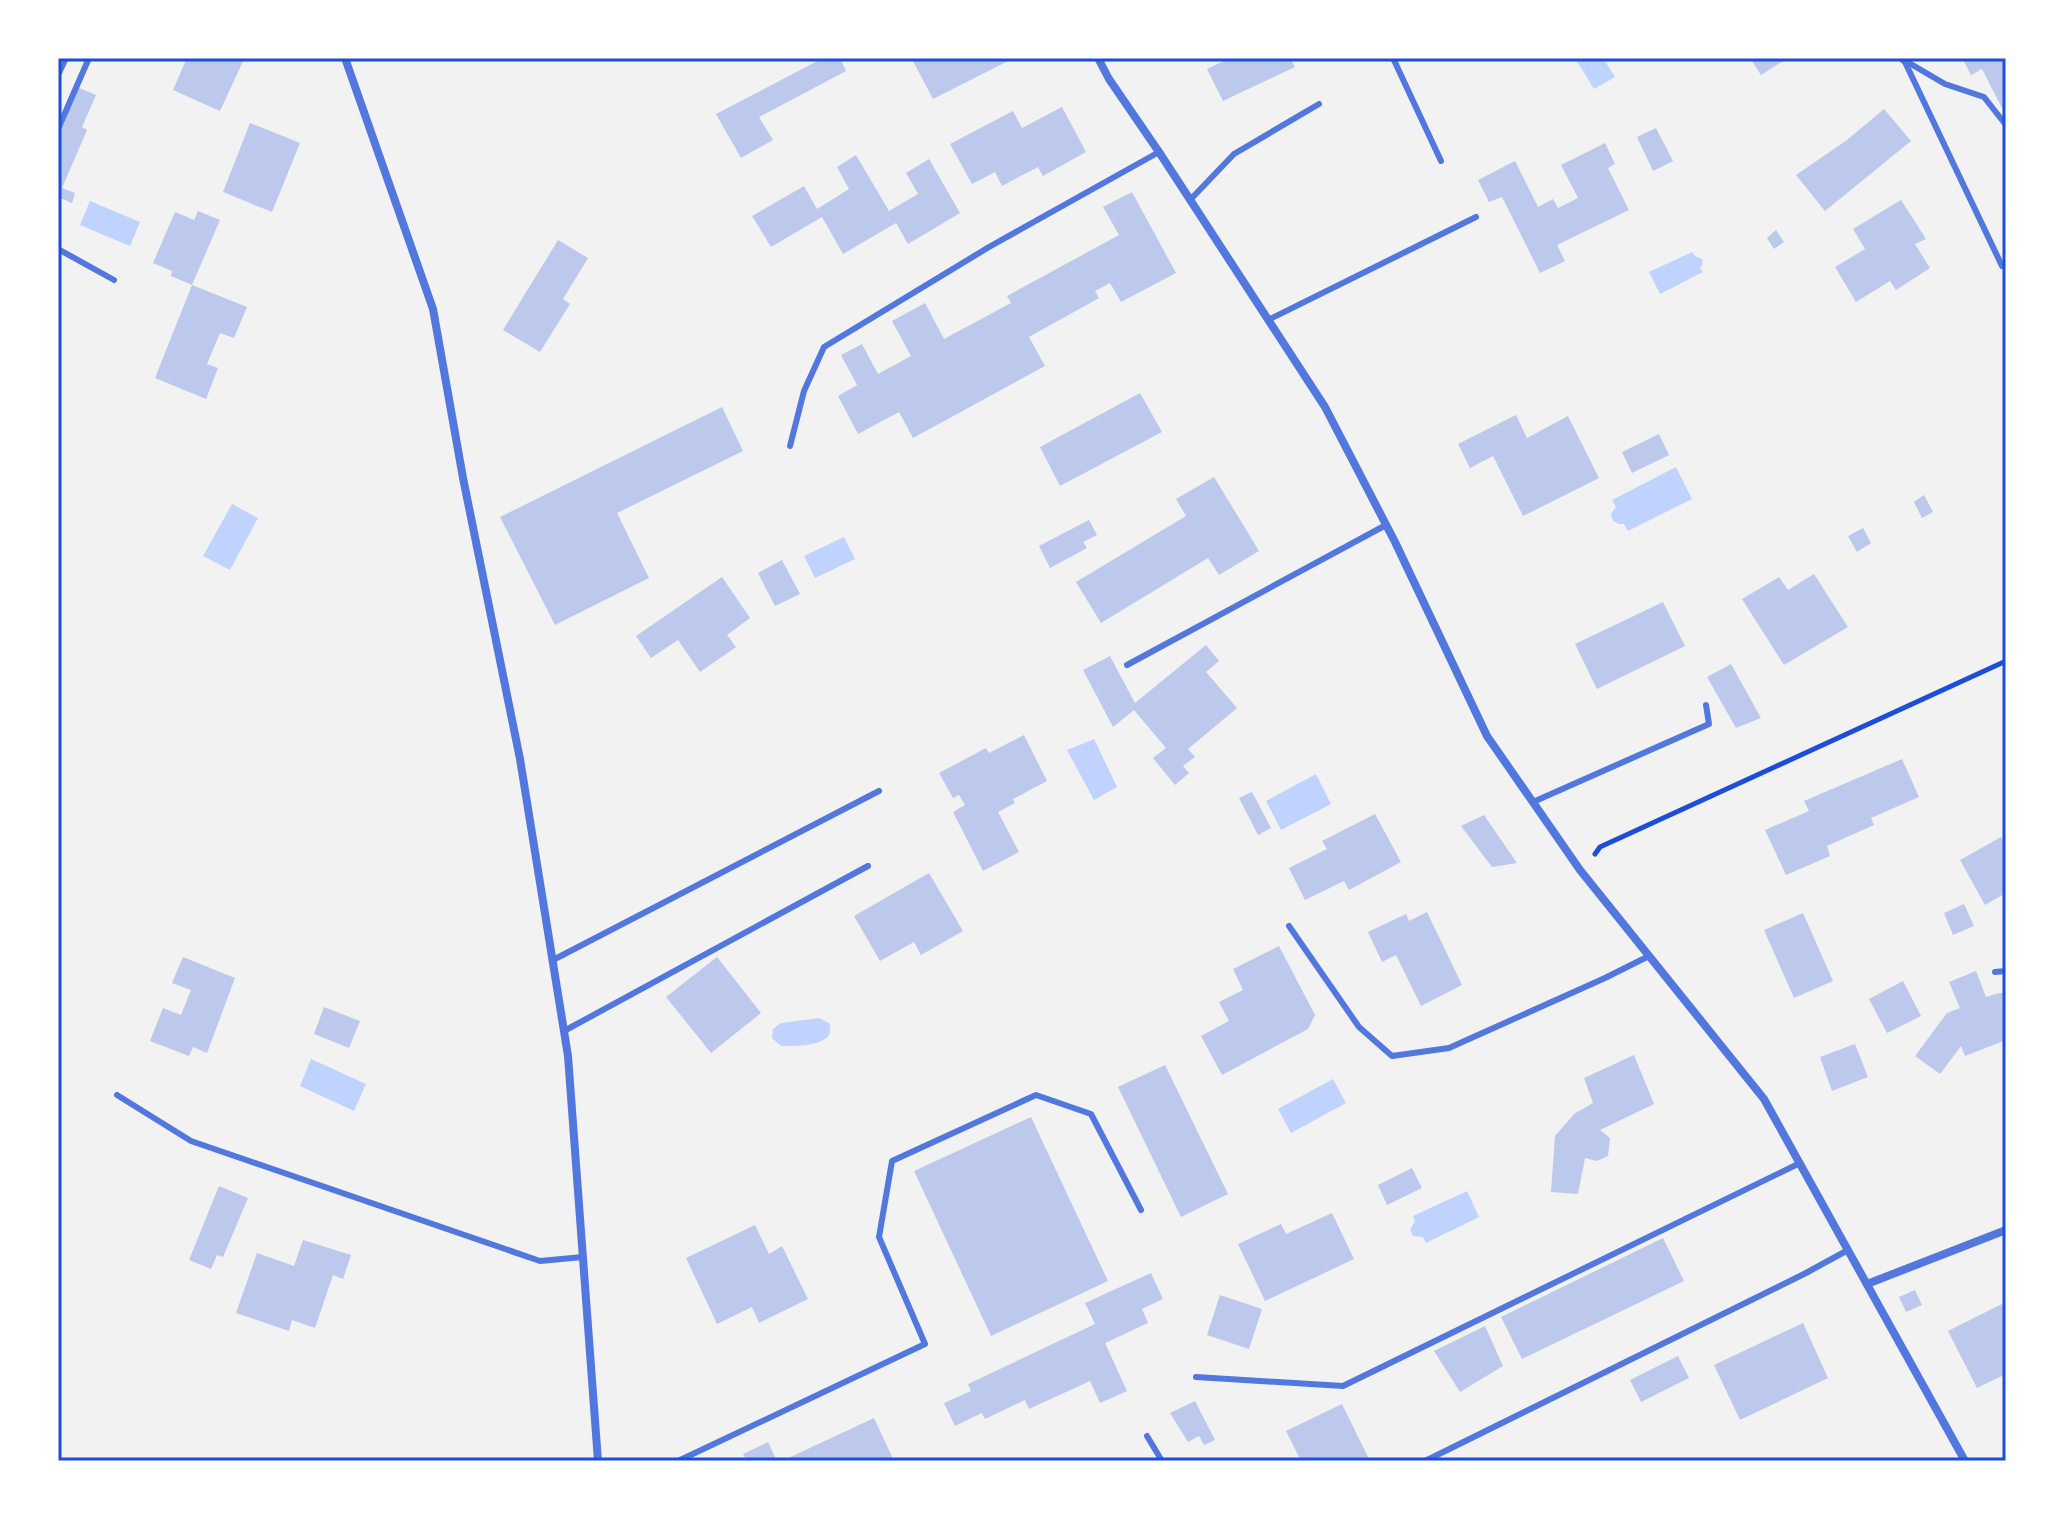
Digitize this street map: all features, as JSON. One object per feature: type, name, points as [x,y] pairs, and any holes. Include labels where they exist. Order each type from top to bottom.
[{"type":"street","points":[[345,58],[433,309],[463,478],[520,759],[568,1056],[598,1461]]},
{"type":"street","points":[[1098,58],[1325,407],[1386,525],[1487,736],[1580,870],[1764,1099],[1965,1461]]},
{"type":"street","points":[[1867,1284],[2006,1230]]},
{"type":"lane","points":[[58,75],[66,58]]},
{"type":"lane","points":[[58,129],[89,58]]},
{"type":"lane","points":[[1393,58],[1441,161]]},
{"type":"lane","points":[[1903,59],[1945,84],[1984,97],[2006,125]]},
{"type":"lane","points":[[1903,59],[2002,266]]},
{"type":"lane","points":[[1190,200],[1234,154],[1319,104]]},
{"type":"lane","points":[[790,446],[804,391],[824,347],[989,247],[1159,152]]},
{"type":"lane","points":[[1268,320],[1476,217]]},
{"type":"lane","points":[[58,249],[114,280]]},
{"type":"lane","points":[[1127,665],[1386,525]]},
{"type":"lane","points":[[1533,802],[1709,724],[1706,705]]},
{"type":"lane","points":[[553,960],[879,791]]},
{"type":"lane","points":[[564,1031],[868,866]]},
{"type":"lane","points":[[1289,926],[1359,1027],[1392,1056],[1449,1048],[1650,955]]},
{"type":"lane","points":[[1995,972],[2006,971]]},
{"type":"lane","points":[[117,1095],[191,1141],[540,1261],[583,1257]]},
{"type":"lane","points":[[678,1461],[925,1344],[879,1237],[892,1161],[1036,1095],[1091,1114],[1141,1210]]},
{"type":"lane","points":[[1196,1377],[1343,1386],[1800,1163]]},
{"type":"lane","points":[[1425,1461],[1848,1250]]},
{"type":"lane","points":[[1147,1436],[1162,1461]]},
{"type":"path","points":[[1580,870],[1600,847],[2006,661]]},
{"type":"water","points":[[1575,58],[1603,58],[1615,77],[1594,89]]},
{"type":"water","points":[[90,201],[140,222],[130,246],[80,225]]},
{"type":"water","points":[[1692,252],[1702,259],[1700,268],[1703,272],[1660,294],[1649,272]]},
{"type":"water","points":[[1676,467],[1692,499],[1628,531],[1624,524],[1613,521],[1611,514],[1616,507],[1612,500]]},
{"type":"water","points":[[232,504],[258,518],[230,570],[203,556]]},
{"type":"water","points":[[844,537],[855,559],[815,578],[804,556]]},
{"type":"water","points":[[1094,739],[1117,787],[1094,800],[1067,750]]},
{"type":"water","points":[[1316,774],[1331,804],[1281,830],[1266,801]]},
{"type":"water","points":[[819,1018],[829,1023],[828,1037],[822,1041],[781,1046],[772,1038],[773,1029],[781,1023]]},
{"type":"water","points":[[311,1059],[366,1084],[354,1111],[300,1086]]},
{"type":"water","points":[[1333,1079],[1346,1103],[1291,1133],[1278,1109]]},
{"type":"water","points":[[1467,1191],[1479,1217],[1426,1243],[1423,1237],[1413,1236],[1410,1230],[1415,1221],[1413,1216]]},
{"type":"building","points":[[187,58],[244,59],[220,111],[173,90]]},
{"type":"building","points":[[823,58],[840,58],[846,71],[759,117],[773,140],[741,158],[716,114]]},
{"type":"building","points":[[914,58],[1014,58],[933,99]]},
{"type":"building","points":[[1230,58],[1290,58],[1295,67],[1223,101],[1207,69]]},
{"type":"building","points":[[1750,58],[1788,58],[1761,75]]},
{"type":"building","points":[[1962,58],[2006,58],[2006,109],[2003,110],[1982,69],[1971,75]]},
{"type":"building","points":[[79,88],[96,95],[82,127],[87,130],[62,188],[75,193],[72,203],[58,197],[58,135]]},
{"type":"building","points":[[1062,107],[1086,152],[1043,176],[1038,167],[1002,186],[995,172],[972,184],[950,144],[1013,111],[1022,128]]},
{"type":"building","points":[[1884,109],[1911,141],[1825,211],[1796,175],[1847,140]]},
{"type":"building","points":[[250,123],[300,143],[272,212],[223,192]]},
{"type":"building","points":[[1656,128],[1673,161],[1653,171],[1637,137]]},
{"type":"building","points":[[1605,143],[1615,164],[1608,168],[1629,210],[1557,245],[1565,261],[1540,273],[1502,197],[1489,202],[1478,180],[1515,161],[1538,207],[1553,199],[1558,208],[1578,198],[1561,165]]},
{"type":"building","points":[[856,155],[889,211],[918,194],[906,173],[929,159],[960,213],[908,244],[896,223],[843,254],[822,217],[771,247],[752,216],[804,186],[817,209],[849,189],[837,167]]},
{"type":"building","points":[[1132,192],[1176,273],[1121,302],[1110,283],[1095,291],[1099,298],[1029,337],[1045,366],[913,438],[899,412],[858,434],[838,396],[857,385],[841,355],[862,344],[878,374],[911,356],[892,321],[925,303],[944,339],[1011,303],[1007,296],[1119,235],[1103,207]]},
{"type":"building","points":[[1901,200],[1926,239],[1915,244],[1930,268],[1896,290],[1890,281],[1856,302],[1835,267],[1865,249],[1853,229]]},
{"type":"building","points":[[198,211],[220,220],[192,285],[171,276],[172,271],[153,263],[175,212],[194,220]]},
{"type":"building","points":[[1776,230],[1784,242],[1774,249],[1767,238]]},
{"type":"building","points":[[558,240],[588,258],[563,299],[570,304],[540,352],[503,330]]},
{"type":"building","points":[[192,285],[247,307],[234,338],[220,333],[207,364],[218,368],[206,399],[155,378]]},
{"type":"building","points":[[1140,393],[1162,432],[1060,486],[1040,447]]},
{"type":"building","points":[[722,407],[743,451],[617,513],[649,578],[555,625],[500,517]]},
{"type":"building","points":[[1516,415],[1527,438],[1568,416],[1599,478],[1523,516],[1493,456],[1470,468],[1458,444]]},
{"type":"building","points":[[1659,434],[1669,455],[1632,473],[1622,452]]},
{"type":"building","points":[[1214,477],[1259,551],[1219,575],[1208,558],[1101,623],[1076,582],[1186,516],[1176,499]]},
{"type":"building","points":[[1924,495],[1933,512],[1922,518],[1914,502]]},
{"type":"building","points":[[1089,520],[1097,535],[1083,542],[1087,548],[1050,568],[1039,546]]},
{"type":"building","points":[[1863,528],[1871,543],[1857,552],[1848,536]]},
{"type":"building","points":[[782,560],[800,594],[775,606],[758,573]]},
{"type":"building","points":[[1814,574],[1848,627],[1784,665],[1742,599],[1779,577],[1788,590]]},
{"type":"building","points":[[722,577],[750,618],[727,635],[736,647],[700,672],[678,640],[651,658],[636,636]]},
{"type":"building","points":[[1663,602],[1685,646],[1597,689],[1575,644]]},
{"type":"building","points":[[1206,645],[1219,661],[1206,672],[1237,708],[1188,749],[1195,757],[1183,766],[1189,773],[1175,785],[1153,758],[1166,748],[1134,710],[1113,727],[1083,670],[1110,656],[1135,703]]},
{"type":"building","points":[[1731,664],[1761,718],[1736,728],[1707,677]]},
{"type":"building","points":[[1024,735],[1047,781],[1013,799],[1015,803],[998,812],[1019,852],[983,871],[953,812],[965,805],[959,795],[953,798],[939,773],[986,748],[989,753]]},
{"type":"building","points":[[1902,759],[1919,797],[1871,818],[1874,825],[1827,846],[1830,856],[1786,875],[1765,830],[1809,811],[1804,801]]},
{"type":"building","points":[[1252,792],[1271,828],[1258,835],[1239,798]]},
{"type":"building","points":[[1375,814],[1401,862],[1349,890],[1344,881],[1305,900],[1289,868],[1327,849],[1322,841]]},
{"type":"building","points":[[1484,815],[1517,863],[1492,867],[1461,826]]},
{"type":"building","points":[[2001,837],[2006,845],[2006,893],[1985,905],[1960,860]]},
{"type":"building","points":[[929,873],[963,931],[921,955],[914,942],[880,961],[854,916]]},
{"type":"building","points":[[1964,904],[1974,926],[1953,935],[1944,913]]},
{"type":"building","points":[[1427,912],[1462,985],[1421,1006],[1396,955],[1382,962],[1368,932],[1406,914],[1409,921]]},
{"type":"building","points":[[1803,913],[1833,981],[1794,998],[1764,930]]},
{"type":"building","points":[[1279,946],[1315,1015],[1308,1029],[1222,1075],[1201,1036],[1229,1021],[1219,1002],[1243,990],[1233,969]]},
{"type":"building","points":[[183,957],[235,978],[207,1053],[193,1047],[189,1056],[150,1041],[163,1008],[181,1015],[191,990],[172,983]]},
{"type":"building","points":[[717,957],[761,1013],[711,1053],[666,997]]},
{"type":"building","points":[[1976,971],[1986,997],[2006,993],[2006,1040],[1965,1056],[1961,1046],[1940,1074],[1915,1056],[1947,1013],[1960,1008],[1949,982]]},
{"type":"building","points":[[1903,981],[1921,1016],[1887,1033],[1869,999]]},
{"type":"building","points":[[324,1007],[360,1021],[349,1048],[314,1034]]},
{"type":"building","points":[[1855,1044],[1868,1077],[1832,1091],[1820,1057]]},
{"type":"building","points":[[1634,1055],[1654,1104],[1600,1130],[1610,1138],[1608,1156],[1597,1161],[1585,1158],[1578,1194],[1551,1192],[1555,1136],[1574,1114],[1593,1103],[1584,1078]]},
{"type":"building","points":[[1165,1065],[1228,1194],[1181,1217],[1118,1087]]},
{"type":"building","points":[[1031,1117],[1108,1281],[991,1336],[914,1171]]},
{"type":"building","points":[[1412,1168],[1422,1188],[1387,1205],[1378,1185]]},
{"type":"building","points":[[219,1186],[248,1198],[223,1257],[217,1255],[211,1269],[189,1260]]},
{"type":"building","points":[[1332,1213],[1354,1259],[1265,1301],[1238,1244],[1281,1224],[1286,1234]]},
{"type":"building","points":[[755,1225],[769,1254],[782,1246],[808,1299],[759,1323],[752,1307],[717,1324],[686,1258]]},
{"type":"building","points":[[1663,1238],[1684,1281],[1522,1359],[1501,1317]]},
{"type":"building","points":[[303,1240],[351,1255],[343,1279],[333,1275],[315,1328],[292,1320],[289,1331],[236,1313],[257,1253],[294,1266]]},
{"type":"building","points":[[1151,1273],[1163,1299],[1142,1309],[1148,1323],[1105,1343],[1127,1391],[1100,1403],[1090,1381],[1029,1409],[1025,1400],[985,1419],[982,1413],[955,1426],[944,1403],[971,1391],[968,1384],[1095,1324],[1085,1303]]},
{"type":"building","points":[[1915,1290],[1922,1305],[1906,1312],[1899,1297]]},
{"type":"building","points":[[1220,1295],[1262,1309],[1249,1349],[1207,1335]]},
{"type":"building","points":[[2006,1302],[2006,1374],[1977,1388],[1948,1331]]},
{"type":"building","points":[[1803,1323],[1828,1378],[1740,1420],[1714,1365]]},
{"type":"building","points":[[1485,1326],[1503,1366],[1460,1392],[1434,1351]]},
{"type":"building","points":[[1678,1356],[1689,1378],[1641,1402],[1630,1380]]},
{"type":"building","points":[[1195,1401],[1215,1440],[1204,1445],[1199,1436],[1188,1442],[1170,1413]]},
{"type":"building","points":[[1342,1404],[1370,1461],[1301,1461],[1286,1431]]},
{"type":"building","points":[[874,1418],[894,1461],[782,1461]]},
{"type":"building","points":[[768,1442],[777,1461],[747,1461],[743,1454]]}]
